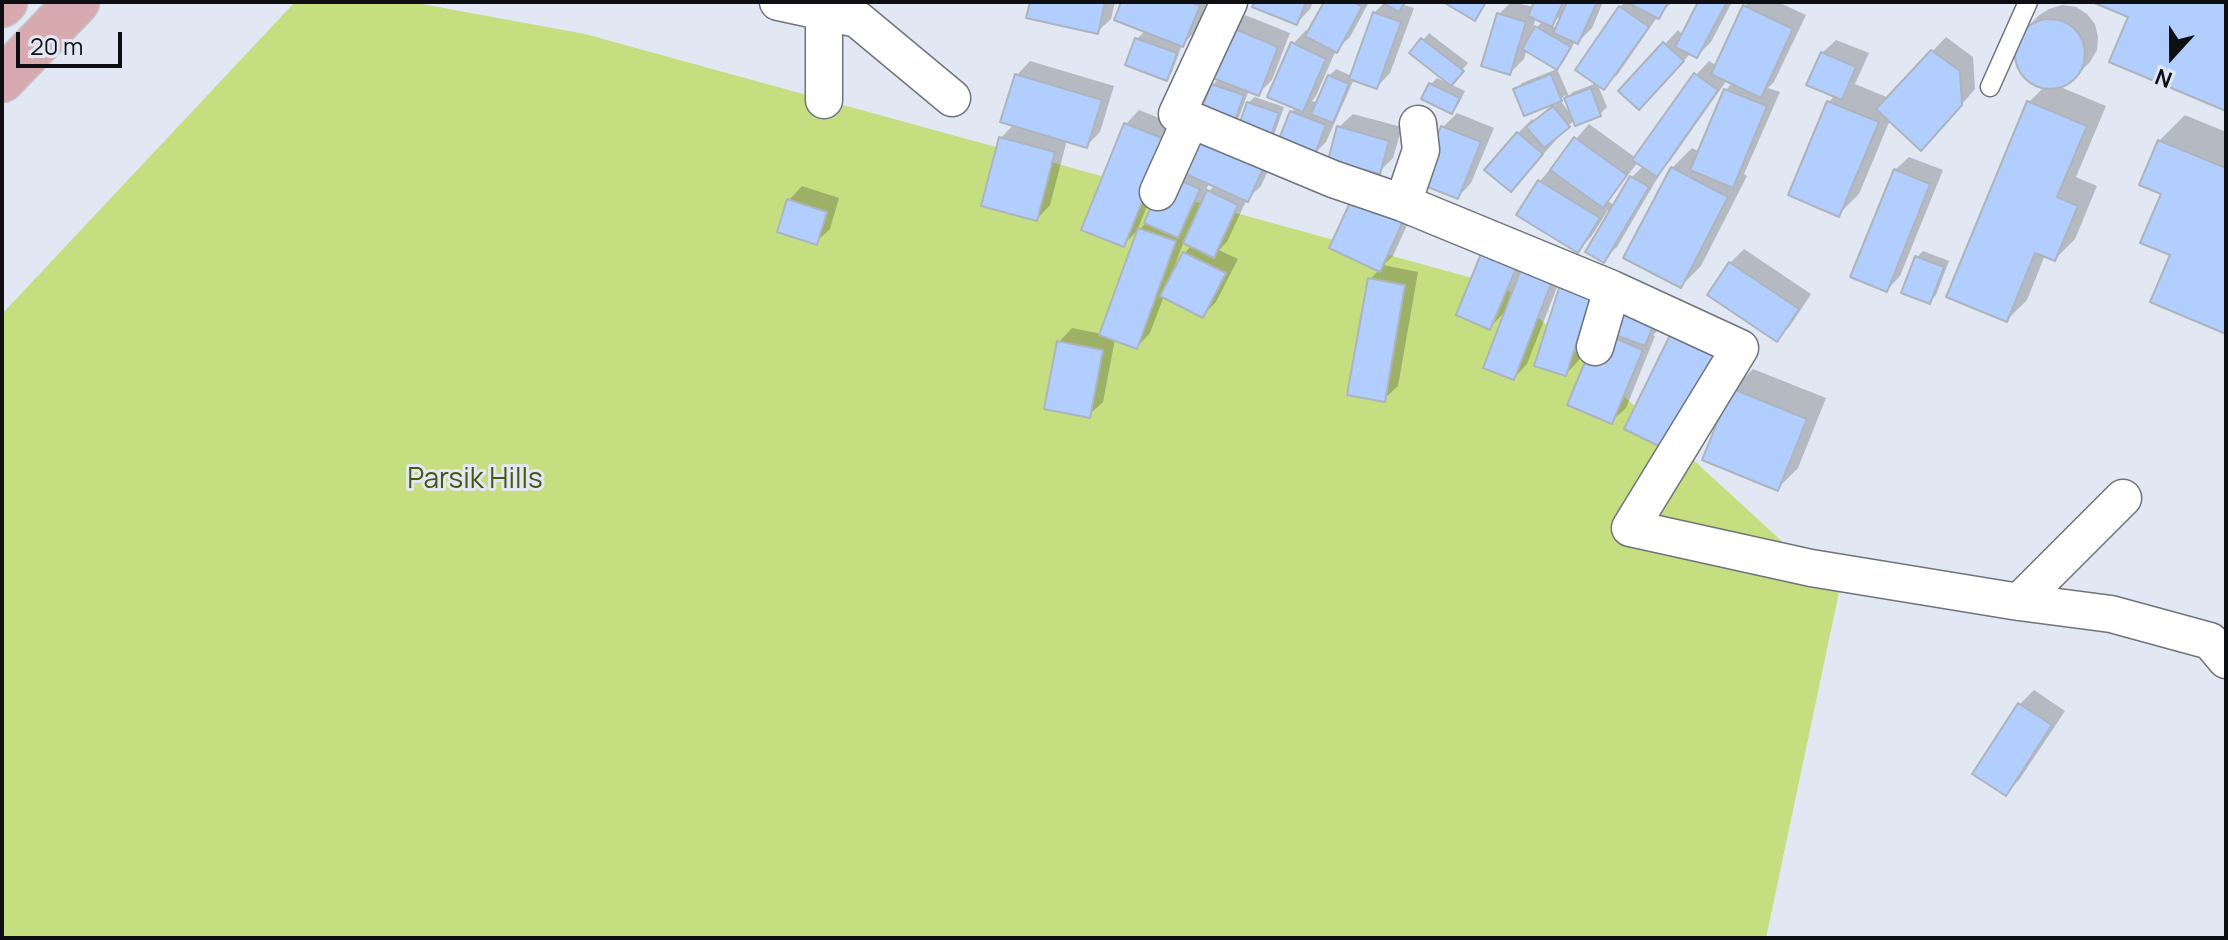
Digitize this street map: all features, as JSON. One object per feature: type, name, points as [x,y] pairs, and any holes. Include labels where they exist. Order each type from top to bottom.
[{"type":"main road","points":[[2,80],[77,2]]},
{"type":"street","points":[[778,2],[857,19],[952,98]]},
{"type":"street","points":[[1229,2],[1177,114],[1612,289],[1740,348],[1630,528],[1811,568],[2111,614],[2210,641],[2226,660]]},
{"type":"street","points":[[824,12],[824,100]]},
{"type":"street","points":[[1158,192],[1190,121]]},
{"type":"street","points":[[1403,203],[1421,150],[1418,124]]},
{"type":"street","points":[[1595,347],[1612,289]]},
{"type":"street","points":[[2019,602],[2123,498]]},
{"type":"lane","points":[[1990,87],[2028,2]]},
{"type":"green space","name":"Parsik Hills","points":[[295,2],[411,2],[585,34],[1505,287],[1811,568],[1842,578],[1766,938],[2,938],[2,314]]},
{"type":"building","points":[[1030,2],[1105,2],[1098,34],[1026,18]]},
{"type":"building","points":[[1121,2],[1191,2],[1200,6],[1183,47],[1114,20]]},
{"type":"building","points":[[1254,2],[1306,2],[1297,25],[1252,7]]},
{"type":"building","points":[[1324,2],[1353,2],[1362,7],[1337,53],[1305,36]]},
{"type":"building","points":[[1381,2],[1405,2],[1399,12]]},
{"type":"building","points":[[1443,2],[1486,2],[1475,21]]},
{"type":"building","points":[[1534,2],[1563,2],[1552,27],[1528,16]]},
{"type":"building","points":[[1567,2],[1597,2],[1578,44],[1553,33]]},
{"type":"building","points":[[1626,2],[1668,2],[1659,19]]},
{"type":"building","points":[[1698,2],[1727,2],[1697,58],[1675,47]]},
{"type":"building","points":[[2092,2],[2226,2],[2226,111],[2109,62],[2128,17]]},
{"type":"building","points":[[1743,5],[1793,29],[1761,98],[1711,74]]},
{"type":"building","points":[[1619,6],[1649,27],[1604,90],[1575,70]]},
{"type":"building","points":[[1373,12],[1401,22],[1377,89],[1349,79]]},
{"type":"building","points":[[1497,13],[1526,22],[1510,75],[1481,66]]},
{"type":"building","points":[[2057,19],[2079,34],[2085,54],[2083,68],[2075,79],[2064,87],[2043,89],[2025,79],[2017,68],[2015,47],[2025,29],[2036,21]]},
{"type":"building","points":[[1535,26],[1571,47],[1557,70],[1522,49]]},
{"type":"building","points":[[1230,27],[1278,47],[1259,96],[1210,77]]},
{"type":"building","points":[[1135,38],[1177,53],[1167,81],[1125,65]]},
{"type":"building","points":[[1421,38],[1464,71],[1451,86],[1409,53]]},
{"type":"building","points":[[1291,42],[1326,59],[1303,112],[1267,97]]},
{"type":"building","points":[[1663,42],[1684,61],[1639,110],[1618,91]]},
{"type":"building","points":[[1931,50],[1960,71],[1962,105],[1921,151],[1876,109]]},
{"type":"building","points":[[1821,52],[1856,67],[1842,100],[1806,85]]},
{"type":"building","points":[[1694,73],[1718,90],[1657,177],[1632,160]]},
{"type":"building","points":[[1015,74],[1102,100],[1087,148],[1000,122]]},
{"type":"building","points":[[1551,74],[1562,101],[1524,116],[1513,89]]},
{"type":"building","points":[[1328,75],[1349,84],[1333,123],[1311,114]]},
{"type":"building","points":[[1429,83],[1460,98],[1452,114],[1421,99]]},
{"type":"building","points":[[1211,84],[1244,95],[1233,126],[1200,114]]},
{"type":"building","points":[[1591,88],[1601,116],[1575,126],[1564,98]]},
{"type":"building","points":[[1724,89],[1767,106],[1733,188],[1690,170]]},
{"type":"building","points":[[1827,101],[1879,122],[1839,217],[1788,195]]},
{"type":"building","points":[[2027,101],[2087,126],[2057,197],[2078,206],[2055,261],[2035,253],[2007,322],[1946,297]]},
{"type":"building","points":[[1247,102],[1279,113],[1268,144],[1236,133]]},
{"type":"building","points":[[1553,106],[1570,127],[1544,148],[1526,127]]},
{"type":"building","points":[[1290,111],[1326,125],[1313,159],[1277,144]]},
{"type":"building","points":[[1124,123],[1167,140],[1124,247],[1081,230]]},
{"type":"building","points":[[1337,126],[1389,141],[1380,174],[1328,160]]},
{"type":"building","points":[[1441,126],[1481,142],[1458,199],[1418,183]]},
{"type":"building","points":[[1517,132],[1543,154],[1511,192],[1484,170]]},
{"type":"building","points":[[1191,134],[1264,167],[1248,202],[1175,169]]},
{"type":"building","points":[[999,137],[1055,152],[1037,221],[981,206]]},
{"type":"building","points":[[1574,137],[1627,175],[1603,208],[1550,170]]},
{"type":"building","points":[[2158,140],[2226,168],[2226,334],[2150,302],[2170,255],[2140,243],[2161,194],[2139,185]]},
{"type":"building","points":[[1671,167],[1728,197],[1681,288],[1623,258]]},
{"type":"building","points":[[1894,169],[1930,184],[1887,292],[1850,277]]},
{"type":"building","points":[[1166,174],[1200,189],[1178,238],[1144,223]]},
{"type":"building","points":[[1630,176],[1649,187],[1604,263],[1585,252]]},
{"type":"building","points":[[1538,180],[1600,218],[1578,253],[1516,215]]},
{"type":"building","points":[[1207,190],[1238,205],[1214,258],[1183,243]]},
{"type":"building","points":[[1354,194],[1405,217],[1380,272],[1329,248]]},
{"type":"building","points":[[787,199],[827,212],[817,245],[777,232]]},
{"type":"building","points":[[1138,228],[1176,241],[1137,349],[1099,335]]},
{"type":"building","points":[[1483,249],[1518,264],[1490,330],[1456,315]]},
{"type":"building","points":[[1183,252],[1226,273],[1203,318],[1160,296]]},
{"type":"building","points":[[1915,256],[1944,267],[1930,304],[1901,293]]},
{"type":"building","points":[[1729,262],[1799,309],[1777,342],[1707,295]]},
{"type":"building","points":[[1521,269],[1552,281],[1514,380],[1483,368]]},
{"type":"building","points":[[1368,278],[1405,285],[1385,402],[1347,395]]},
{"type":"building","points":[[1560,285],[1592,294],[1566,376],[1534,366]]},
{"type":"building","points":[[1601,294],[1657,315],[1645,346],[1589,325]]},
{"type":"building","points":[[1674,327],[1719,349],[1669,451],[1624,429]]},
{"type":"building","points":[[1598,331],[1643,350],[1612,424],[1567,405]]},
{"type":"building","points":[[1057,341],[1103,350],[1090,418],[1044,409]]},
{"type":"building","points":[[1731,388],[1807,419],[1778,491],[1702,460]]},
{"type":"building","points":[[2018,703],[2052,725],[2006,796],[1972,774]]}]
